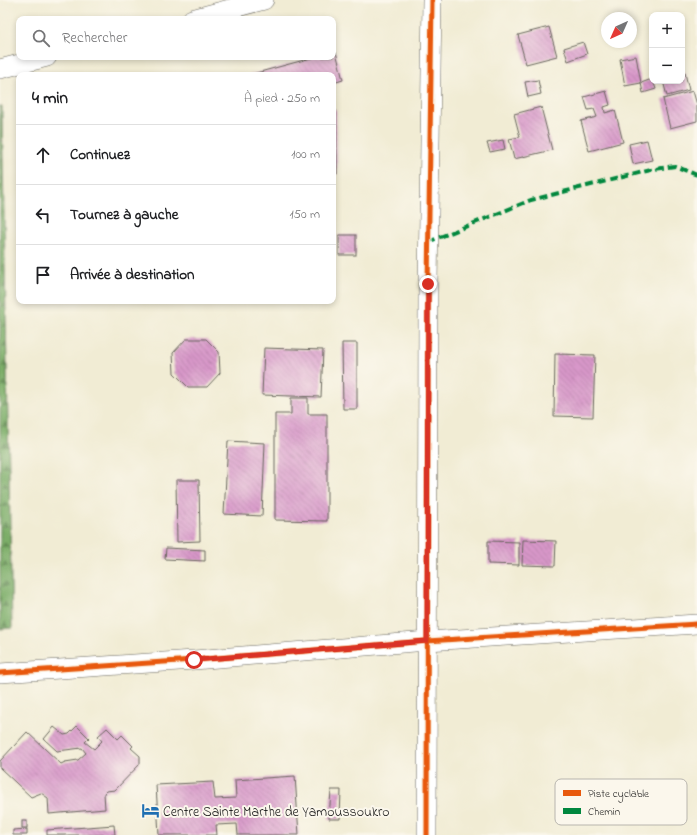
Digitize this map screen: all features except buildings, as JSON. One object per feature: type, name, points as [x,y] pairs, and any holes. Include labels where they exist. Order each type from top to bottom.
[{"type":"street","points":[[203,16],[264,0]]},
{"type":"street","points":[[427,835],[428,284],[432,0]]},
{"type":"street","points":[[0,69],[35,60]]},
{"type":"street","points":[[0,673],[186,661],[427,641],[697,624]]},
{"type":"green space","points":[[0,106],[2,106],[12,628],[0,629]]},
{"type":"marked path","points":[[428,242],[531,200],[655,169],[675,166],[697,175]]},
{"type":"cycle path","points":[[427,835],[428,284],[432,0]]},
{"type":"cycle path","points":[[0,673],[194,660],[427,641],[697,624]]},
{"type":"place","name":"Centre Sainte Marthe de Yamoussoukro","points":[[150,811]]},
{"type":"route","points":[[194,660],[427,641],[428,284]]}]
